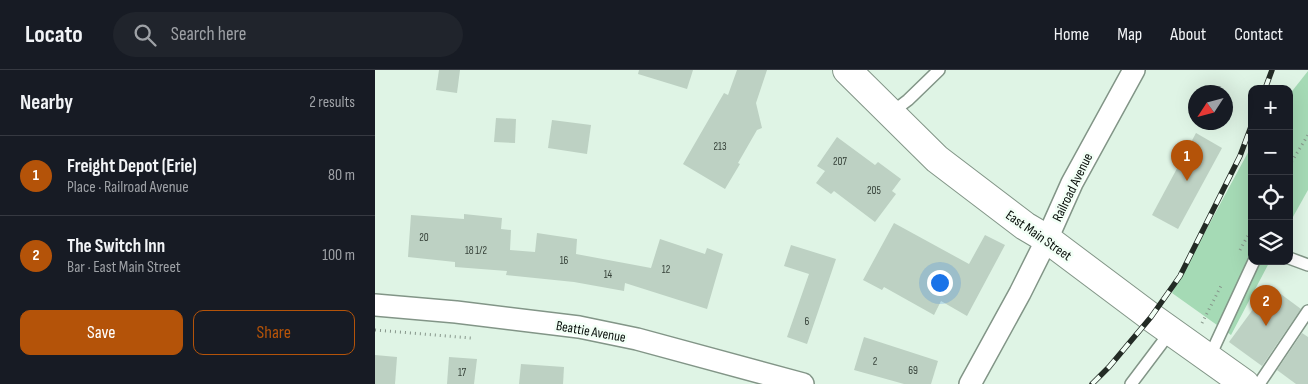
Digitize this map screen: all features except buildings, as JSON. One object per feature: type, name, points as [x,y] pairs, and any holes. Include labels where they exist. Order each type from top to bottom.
[{"type":"main road","name":"East Main Street","points":[[847,70],[937,159],[1025,226],[1047,239],[1245,384]]},
{"type":"street","name":"Railroad Avenue","points":[[970,384],[1020,294],[1072,183],[1134,70]]},
{"type":"street","name":"Beattie Avenue","points":[[375,305],[579,326],[637,339],[803,384]]},
{"type":"lane","points":[[891,113],[908,100],[939,70]]},
{"type":"lane","points":[[1293,259],[1308,265]]},
{"type":"lane","points":[[1209,358],[1252,265]]},
{"type":"lane","points":[[1259,384],[1308,312]]},
{"type":"lane","points":[[1131,384],[1171,331]]},
{"type":"path","points":[[1293,159],[1308,135]]},
{"type":"path","points":[[375,330],[479,339]]},
{"type":"green space","points":[[1308,71],[1308,190],[1293,217],[1293,130],[1293,90]]},
{"type":"green space","points":[[1248,152],[1248,265],[1268,265],[1231,335],[1172,293]]},
{"type":"railway","points":[[1266,85],[1272,70]]},
{"type":"railway","points":[[1092,384],[1109,367],[1151,317],[1180,276],[1240,156],[1250,130]]},
{"type":"place","name":"Freight Depot (Erie)","points":[[1187,181]]},
{"type":"place","name":"The Switch Inn","points":[[1266,326]]}]
